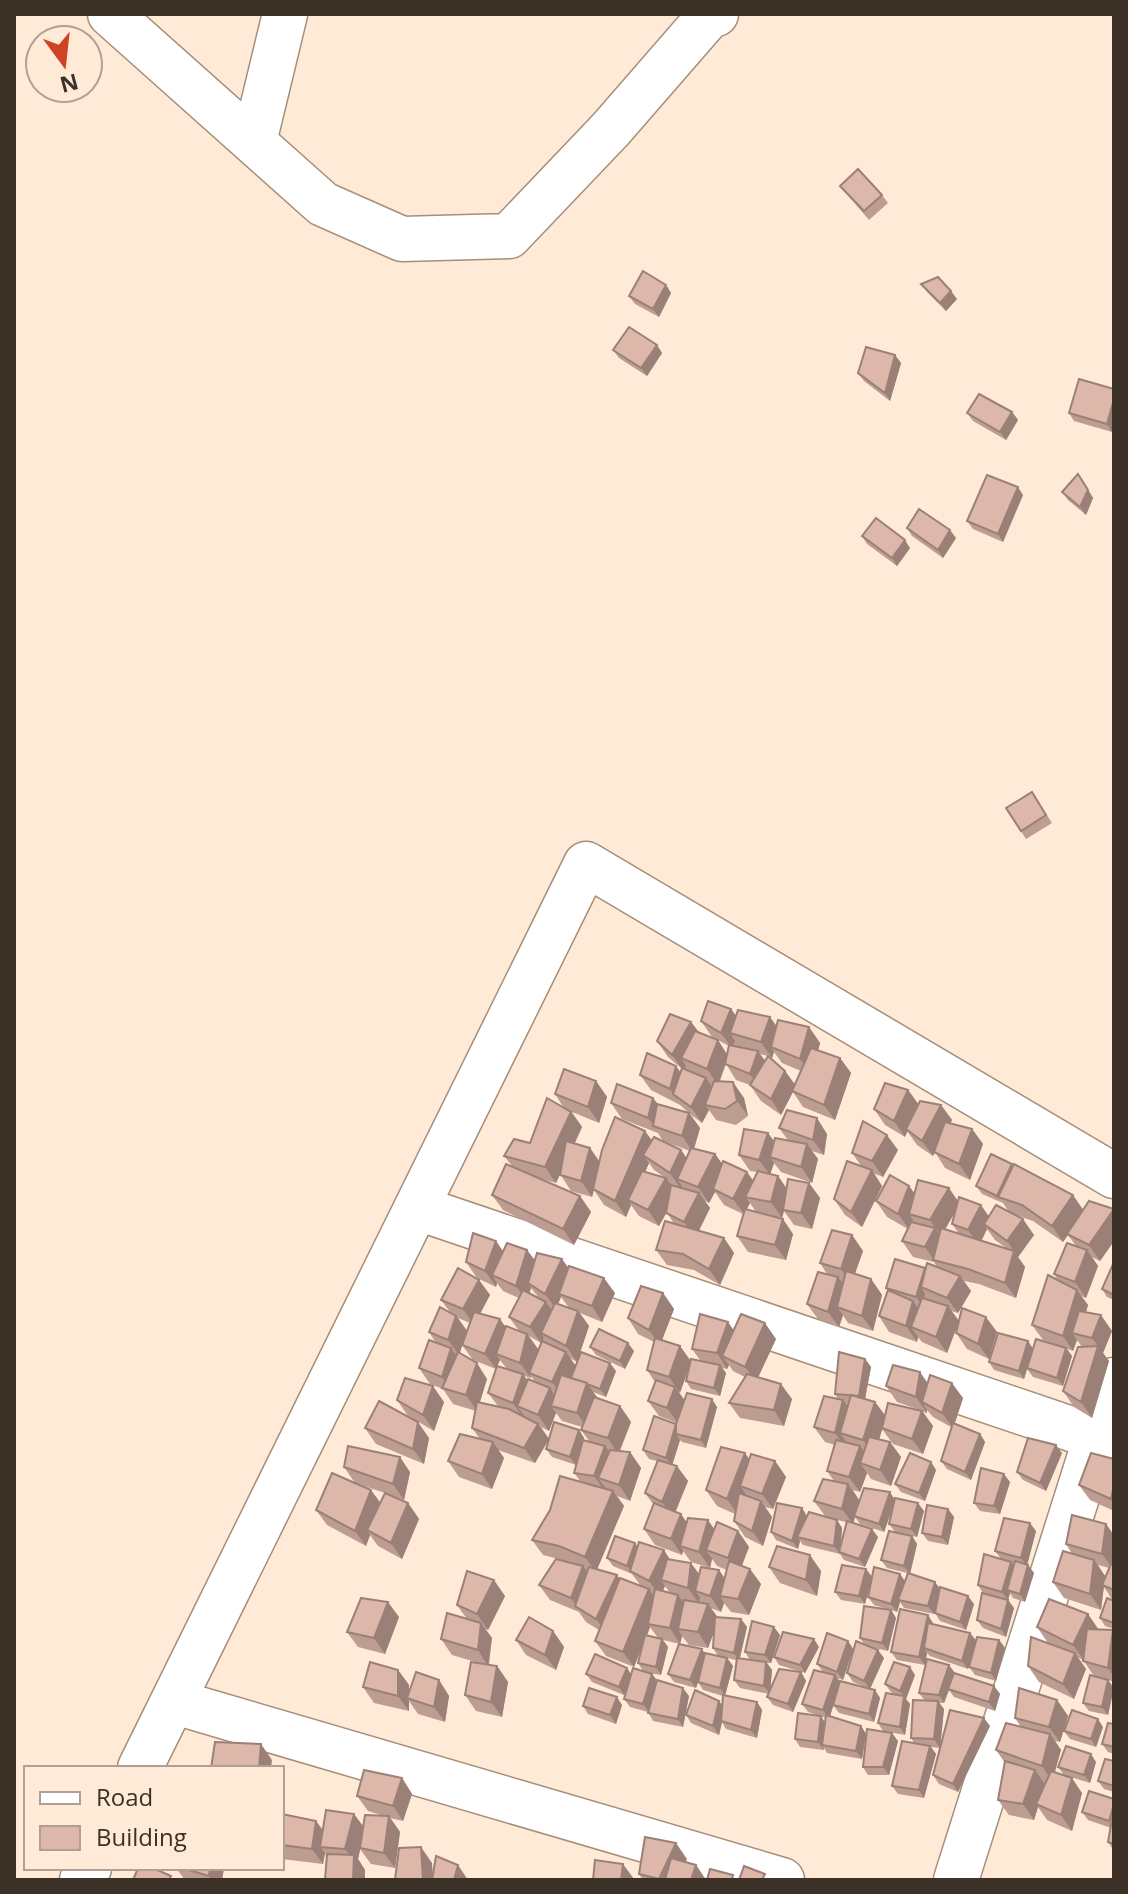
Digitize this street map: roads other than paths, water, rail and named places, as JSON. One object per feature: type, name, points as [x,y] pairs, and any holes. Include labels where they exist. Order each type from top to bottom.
[{"type":"street","points":[[110,14],[323,204],[402,239],[509,236],[611,129],[710,15],[716,14]]},
{"type":"street","points":[[254,142],[285,14]]},
{"type":"street","points":[[141,1766],[586,864],[1114,1176]]},
{"type":"street","points":[[418,1208],[1095,1437]]},
{"type":"street","points":[[956,1880],[1114,1380]]},
{"type":"street","points":[[175,1702],[782,1880]]}]
